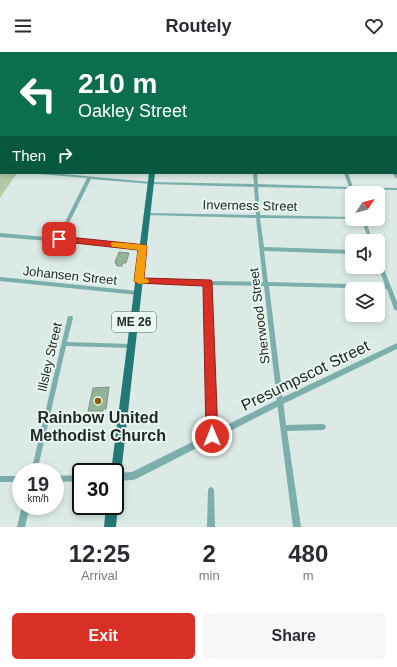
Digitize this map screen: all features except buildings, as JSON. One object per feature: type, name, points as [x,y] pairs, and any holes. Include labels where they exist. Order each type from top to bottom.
[{"type":"main road","name":"ME 26","points":[[117,463],[152,174]]},
{"type":"main road","points":[[110,527],[111,515]]},
{"type":"street","points":[[49,174],[150,183],[345,188]]},
{"type":"street","name":"Sherwood Street","points":[[255,174],[258,216],[266,285],[297,527]]},
{"type":"street","points":[[346,174],[351,186]]},
{"type":"street","points":[[59,239],[89,178]]},
{"type":"street","points":[[385,189],[397,189]]},
{"type":"street","name":"Inverness Street","points":[[147,214],[345,218]]},
{"type":"street","points":[[0,235],[143,247]]},
{"type":"street","points":[[262,249],[345,252]]},
{"type":"street","points":[[384,274],[397,309]]},
{"type":"street","name":"Johansen Street","points":[[0,280],[138,293]]},
{"type":"street","points":[[139,281],[389,287]]},
{"type":"street","points":[[208,282],[212,436]]},
{"type":"street","name":"Illsley Street","points":[[36,463],[70,318]]},
{"type":"street","points":[[64,344],[131,346]]},
{"type":"street","name":"Presumpscot Street","points":[[124,478],[133,476],[280,402],[397,346]]},
{"type":"street","points":[[284,428],[323,427]]},
{"type":"street","points":[[0,479],[12,479]]},
{"type":"street","points":[[211,490],[211,527]]},
{"type":"street","points":[[21,527],[24,515]]},
{"type":"green space","points":[[0,174],[16,174],[0,198]]},
{"type":"slow traffic","points":[[115,244],[143,247],[139,281],[145,281]]},
{"type":"place","name":"Rainbow United Methodist Church","points":[[98,401]]},
{"type":"route","points":[[59,239],[143,247],[139,281],[208,282],[212,436]]}]
